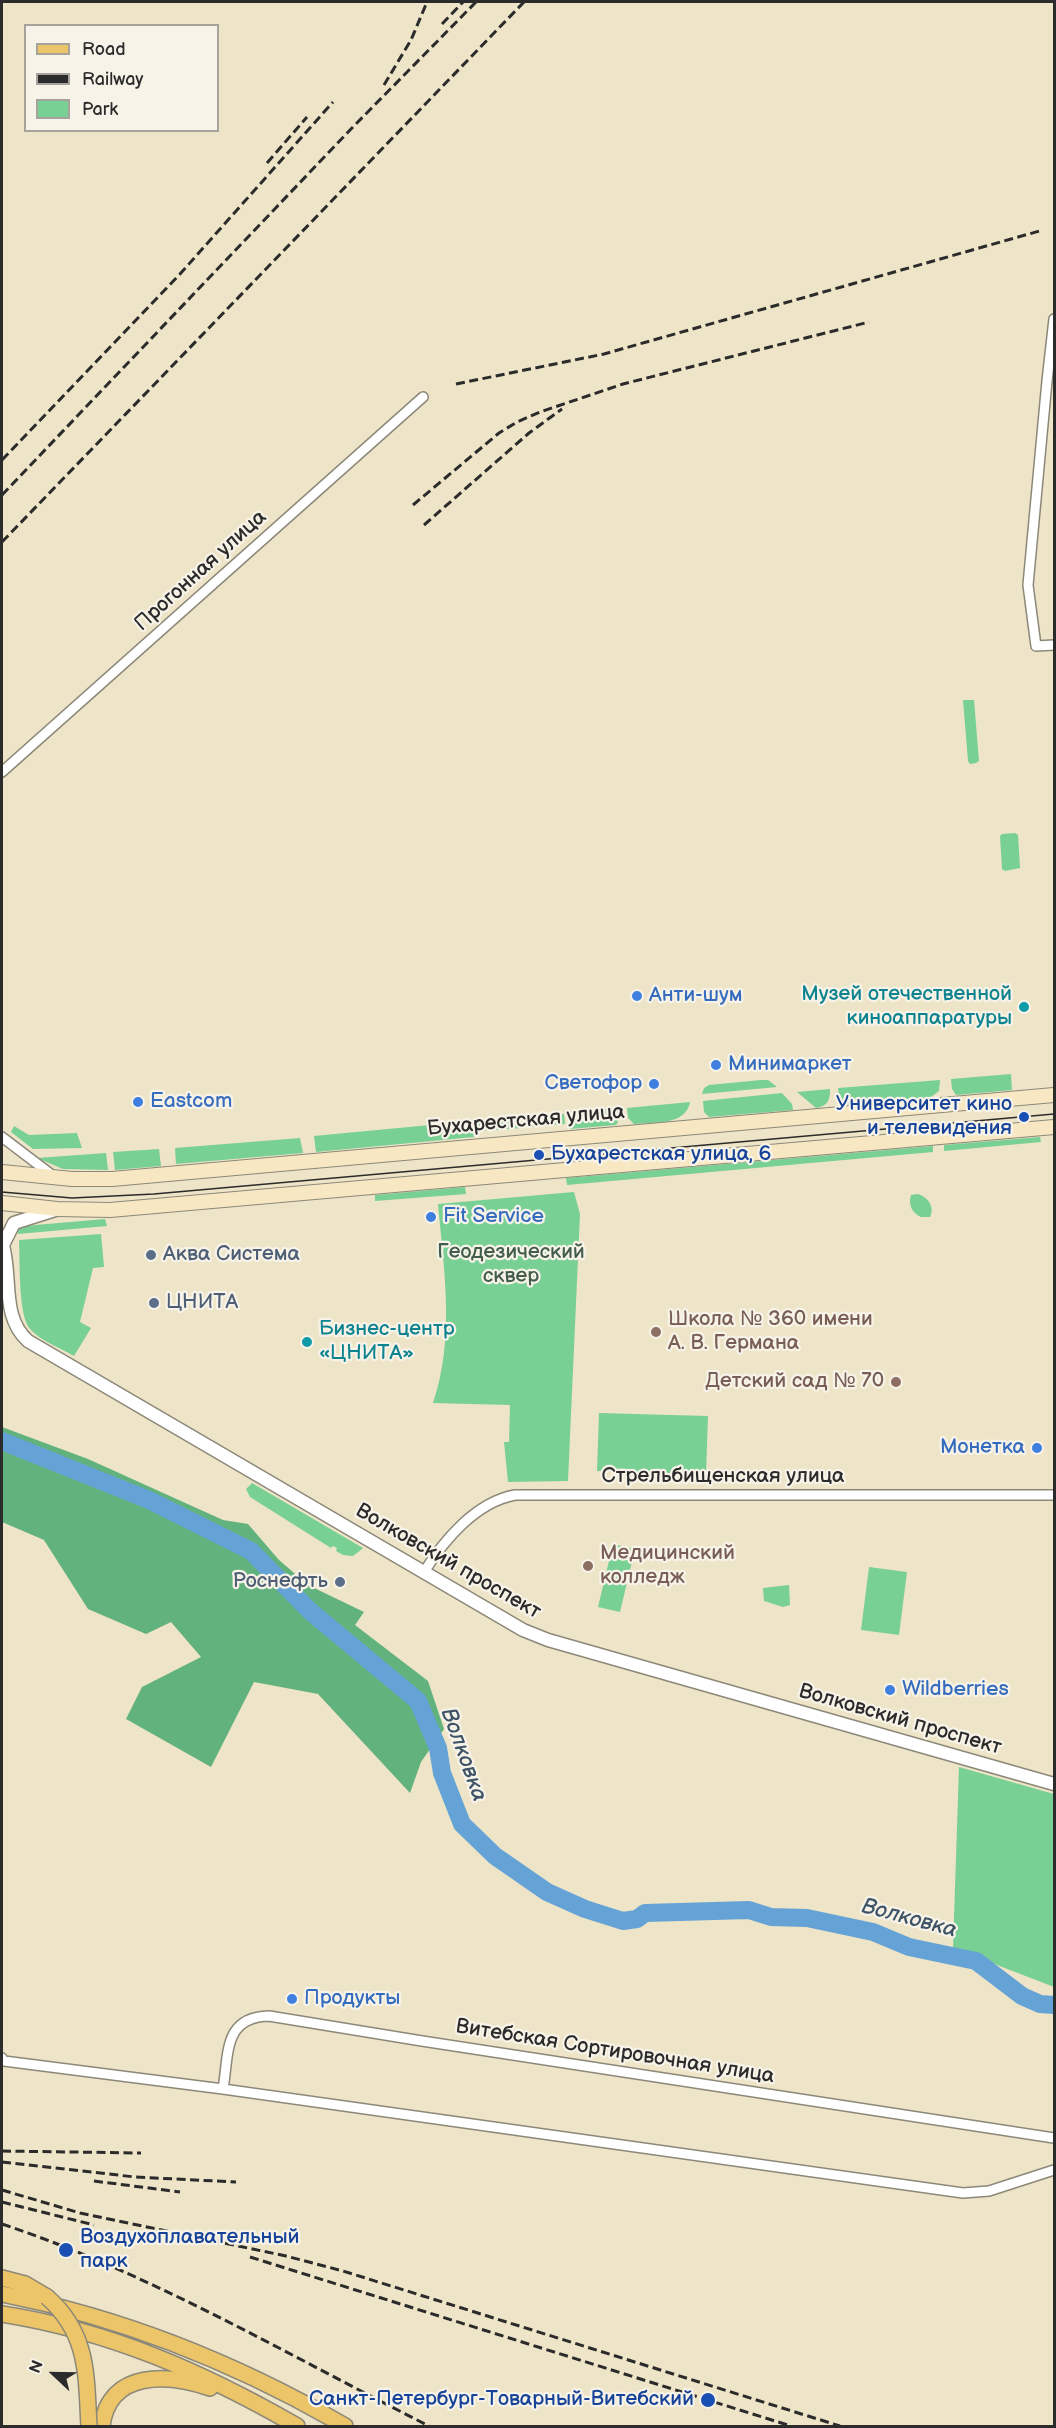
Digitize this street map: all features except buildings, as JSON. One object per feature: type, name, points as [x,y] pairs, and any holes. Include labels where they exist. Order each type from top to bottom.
[{"type":"main road","name":"Бухарестская улица","points":[[2,1172],[96,1179],[170,1174],[1054,1095]]},
{"type":"main road","points":[[2,1203],[57,1209],[110,1210],[1054,1127]]},
{"type":"main road","points":[[2,2278],[25,2284],[38,2291],[59,2308],[68,2319],[83,2353],[89,2427]]},
{"type":"main road","points":[[2,2294],[88,2314],[167,2340],[270,2385],[345,2427]]},
{"type":"main road","points":[[2,2314],[80,2330],[142,2350],[185,2367],[297,2427]]},
{"type":"main road","points":[[102,2427],[106,2412],[116,2396],[131,2385],[155,2378],[174,2378],[193,2382],[256,2403]]},
{"type":"street","points":[[1054,319],[1028,585],[1036,646],[1054,645]]},
{"type":"street","name":"Прогонная улица","points":[[2,772],[423,397]]},
{"type":"street","points":[[2,1137],[54,1177]]},
{"type":"street","points":[[2,1244],[14,1223],[57,1209]]},
{"type":"street","name":"Волковский проспект","points":[[2,1244],[9,1314],[16,1330],[28,1341],[523,1630],[542,1638],[1054,1784]]},
{"type":"street","name":"Стрельбищенская улица","points":[[424,1572],[463,1521],[502,1499],[515,1495],[1054,1495]]},
{"type":"street","name":"Витебская Сортировочная улица","points":[[223,2089],[231,2037],[235,2028],[247,2019],[269,2016],[1054,2138]]},
{"type":"street","points":[[2,2058],[4,2061],[223,2089],[963,2193],[989,2191],[1054,2170]]},
{"type":"green space","points":[[963,700],[974,700],[979,761],[970,764],[968,761]]},
{"type":"green space","points":[[1015,833],[1018,835],[1020,868],[1005,871],[1002,869],[1000,836]]},
{"type":"green space","points":[[1011,1074],[1012,1090],[956,1095],[952,1089],[951,1079]]},
{"type":"green space","points":[[768,1080],[777,1087],[702,1094],[704,1088],[709,1085]]},
{"type":"green space","points":[[940,1080],[939,1091],[931,1097],[844,1105],[839,1098],[838,1088]]},
{"type":"green space","points":[[830,1089],[828,1102],[816,1108],[797,1092]]},
{"type":"green space","points":[[782,1093],[792,1104],[793,1110],[709,1117],[704,1112],[703,1101]]},
{"type":"green space","points":[[690,1102],[687,1110],[676,1119],[634,1124],[628,1118],[627,1108]]},
{"type":"green space","points":[[618,1108],[616,1125],[570,1129],[569,1112]]},
{"type":"green space","points":[[564,1114],[565,1124],[527,1127],[526,1117]]},
{"type":"green space","points":[[520,1117],[521,1128],[479,1131],[478,1121]]},
{"type":"green space","points":[[472,1121],[474,1137],[316,1152],[314,1136]]},
{"type":"green space","points":[[14,1126],[29,1135],[77,1133],[82,1148],[33,1149],[11,1132]]},
{"type":"green space","points":[[1040,1137],[1041,1142],[944,1151],[944,1145]]},
{"type":"green space","points":[[300,1138],[303,1153],[176,1164],[175,1148]]},
{"type":"green space","points":[[933,1146],[933,1152],[567,1185],[566,1178]]},
{"type":"green space","points":[[159,1149],[161,1166],[115,1170],[113,1152]]},
{"type":"green space","points":[[106,1153],[108,1170],[63,1169],[37,1158]]},
{"type":"green space","points":[[465,1187],[466,1194],[375,1201],[375,1195]]},
{"type":"green space","name":"Геодезический сквер","points":[[574,1192],[580,1214],[568,1481],[508,1482],[504,1442],[509,1442],[510,1405],[433,1403],[440,1379],[446,1329],[445,1279],[438,1204]]},
{"type":"green space","points":[[918,1194],[930,1203],[932,1210],[930,1217],[921,1217],[912,1208],[911,1195]]},
{"type":"green space","points":[[105,1219],[107,1226],[18,1234],[18,1229],[24,1226]]},
{"type":"green space","points":[[101,1234],[104,1267],[93,1268],[80,1322],[91,1328],[74,1356],[40,1337],[30,1329],[26,1322],[23,1312],[19,1240]]},
{"type":"green space","points":[[599,1413],[708,1416],[706,1474],[597,1471]]},
{"type":"green space","points":[[2,1427],[88,1459],[223,1520],[248,1524],[279,1560],[308,1585],[364,1612],[355,1625],[428,1681],[444,1729],[421,1762],[410,1793],[318,1694],[254,1682],[211,1767],[126,1719],[142,1687],[201,1657],[171,1622],[146,1634],[88,1609],[44,1540],[2,1522]]},
{"type":"green space","points":[[252,1483],[363,1548],[353,1556],[343,1555],[336,1551],[337,1548],[333,1546],[331,1548],[250,1497],[246,1489]]},
{"type":"green space","points":[[613,1544],[635,1549],[620,1612],[598,1607]]},
{"type":"green space","points":[[869,1567],[907,1572],[899,1635],[861,1630]]},
{"type":"green space","points":[[789,1585],[790,1605],[783,1607],[764,1601],[763,1588]]},
{"type":"green space","points":[[959,1767],[1054,1794],[1054,1987],[953,1948]]},
{"type":"waterway","name":"Волковка","points":[[2,1441],[149,1500],[251,1551],[310,1611],[418,1701],[438,1748],[442,1773],[462,1824],[495,1856],[547,1892],[585,1909],[623,1921],[637,1919],[645,1913],[749,1910],[771,1917],[807,1918],[873,1932],[909,1947],[976,1961],[1022,1996],[1040,2004],[1054,2005]]},
{"type":"tram line","points":[[2,1192],[72,1198],[154,1194],[1054,1114]]},
{"type":"railway","points":[[384,85],[411,40],[427,2]]},
{"type":"railway","points":[[442,24],[463,2]]},
{"type":"railway","points":[[2,495],[351,129],[476,2]]},
{"type":"railway","points":[[2,542],[524,2]]},
{"type":"railway","points":[[2,460],[180,274],[333,102]]},
{"type":"railway","points":[[267,163],[307,117]]},
{"type":"railway","points":[[456,384],[604,354],[1043,230]]},
{"type":"railway","points":[[413,505],[499,433],[540,412],[623,384],[869,322]]},
{"type":"railway","points":[[424,525],[529,433],[562,409]]},
{"type":"railway","points":[[2,2151],[141,2153]]},
{"type":"railway","points":[[2,2162],[135,2177],[236,2182]]},
{"type":"railway","points":[[94,2181],[180,2192]]},
{"type":"railway","points":[[2,2190],[80,2213],[286,2256],[343,2271],[840,2426]]},
{"type":"railway","points":[[2,2202],[94,2225]]},
{"type":"railway","points":[[2,2224],[58,2244],[166,2291],[429,2426]]},
{"type":"railway","points":[[250,2257],[791,2426]]},
{"type":"place","name":"Анти-шум","points":[[637,996]]},
{"type":"place","name":"Музей отечественной киноаппаратуры","points":[[1024,1007]]},
{"type":"place","name":"Минимаркет","points":[[716,1065]]},
{"type":"place","name":"Светофор","points":[[654,1084]]},
{"type":"place","name":"Eastcom","points":[[138,1102]]},
{"type":"place","name":"Университет кино и телевидения","points":[[1024,1117]]},
{"type":"place","name":"Бухарестская улица, 6","points":[[539,1155]]},
{"type":"place","name":"Fit Service","points":[[431,1217]]},
{"type":"place","name":"Аква Система","points":[[151,1255]]},
{"type":"place","name":"ЦНИТА","points":[[154,1303]]},
{"type":"place","name":"Школа № 360 имени А. В. Германа","points":[[656,1332]]},
{"type":"place","name":"Бизнес-центр «ЦНИТА»","points":[[307,1342]]},
{"type":"place","name":"Детский сад № 70","points":[[896,1382]]},
{"type":"place","name":"Монетка","points":[[1037,1448]]},
{"type":"place","name":"Медицинский колледж","points":[[588,1566]]},
{"type":"place","name":"Роснефть","points":[[340,1582]]},
{"type":"place","name":"Wildberries","points":[[890,1690]]},
{"type":"place","name":"Продукты","points":[[292,1999]]},
{"type":"place","name":"Воздухоплавательный парк","points":[[66,2250]]},
{"type":"place","name":"Санкт-Петербург-Товарный-Витебский","points":[[708,2400]]}]
